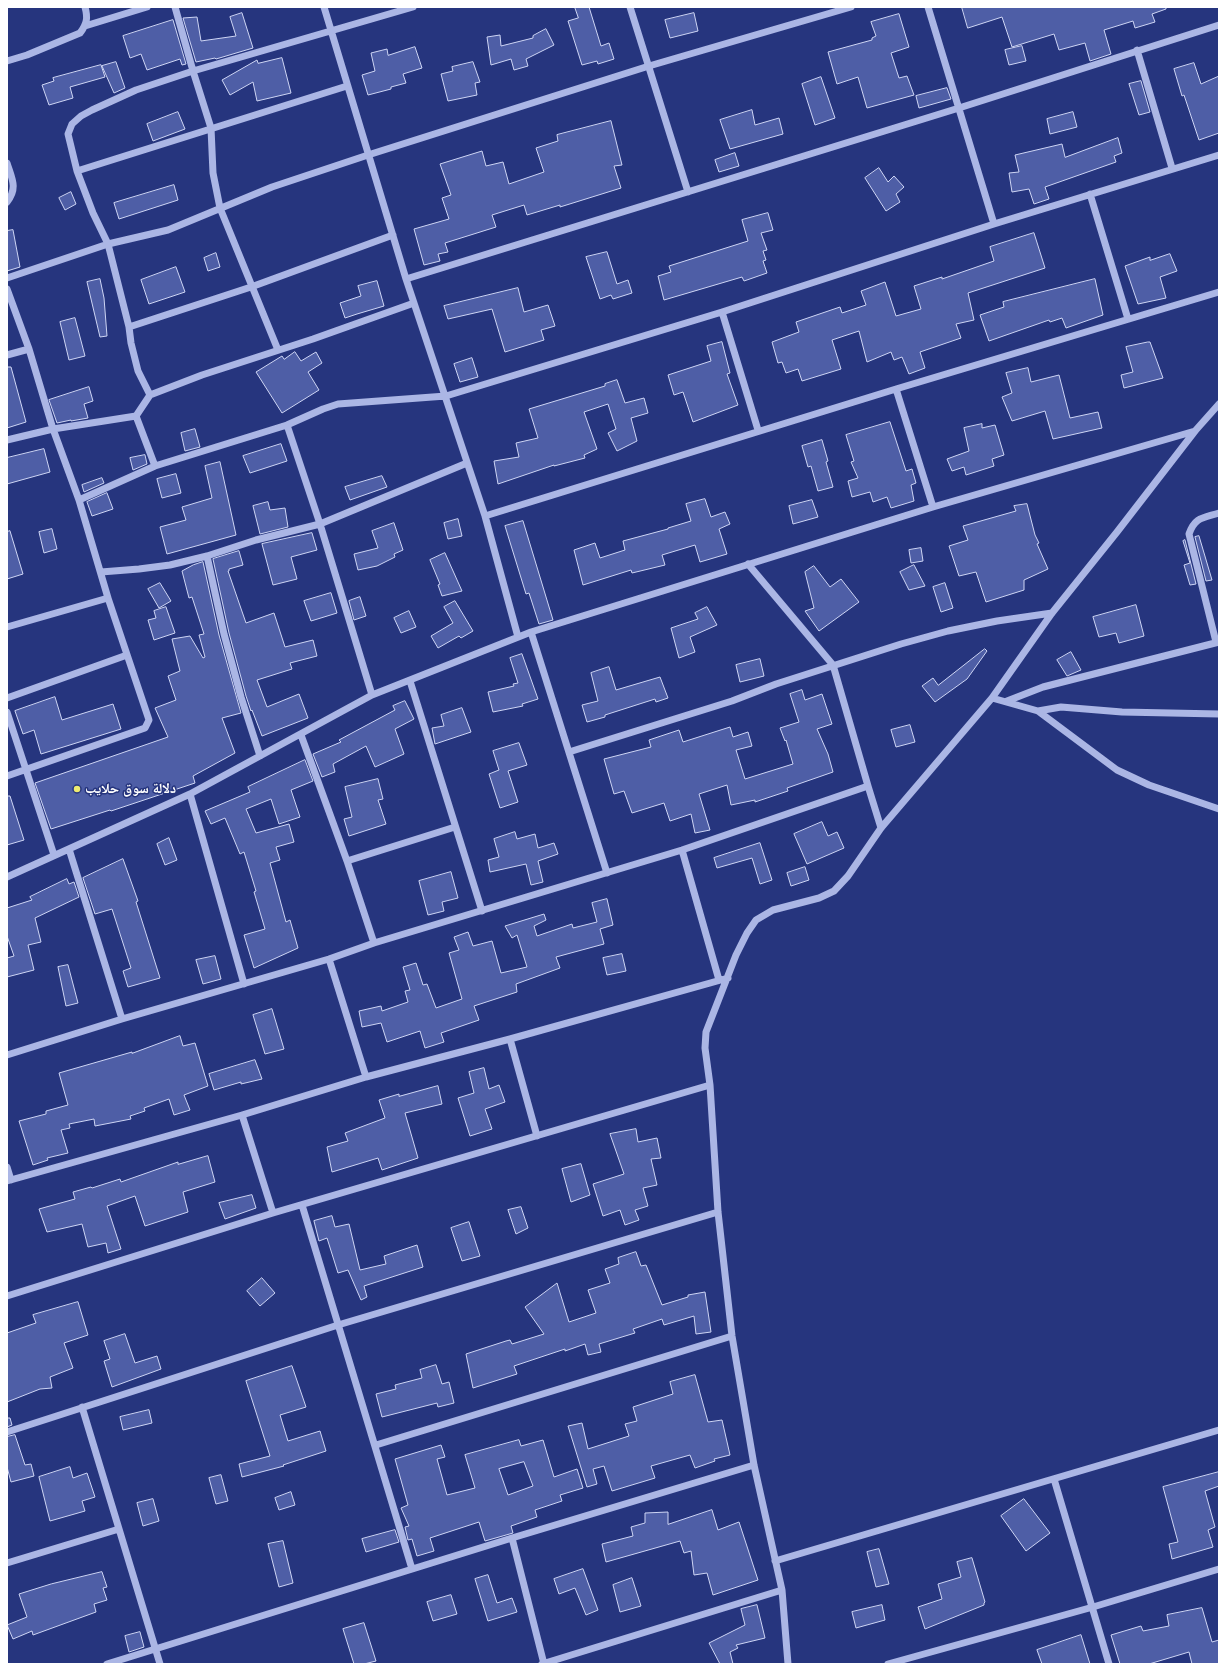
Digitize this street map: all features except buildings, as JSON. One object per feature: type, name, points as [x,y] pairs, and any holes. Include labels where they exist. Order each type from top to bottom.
[{"type":"street","points":[[7,60],[27,56],[80,33],[86,26],[88,17],[85,7]]},
{"type":"street","points":[[86,26],[146,7]]},
{"type":"street","points":[[174,7],[211,128],[213,173],[220,208],[278,350]]},
{"type":"street","points":[[324,7],[406,279],[485,516],[518,637]]},
{"type":"street","points":[[150,395],[138,371],[131,343],[129,327],[108,244],[92,213],[77,171],[68,134],[72,124],[81,116],[136,90],[193,71],[413,7]]},
{"type":"street","points":[[630,7],[688,192]]},
{"type":"street","points":[[7,278],[108,244],[168,230],[279,185],[368,154],[649,66],[850,7]]},
{"type":"street","points":[[928,7],[994,224]]},
{"type":"street","points":[[406,279],[959,108],[1219,25]]},
{"type":"street","points":[[1137,50],[1172,168]]},
{"type":"street","points":[[77,171],[347,86]]},
{"type":"street","points":[[79,500],[155,466],[287,425],[338,404],[446,396],[722,312],[994,224],[1219,154]]},
{"type":"street","points":[[7,163],[12,196],[7,202]]},
{"type":"street","points":[[1090,194],[1128,319]]},
{"type":"street","points":[[129,327],[252,287],[393,234]]},
{"type":"street","points":[[7,289],[29,349],[53,429],[79,500],[108,598],[149,720],[148,725],[145,728],[7,776]]},
{"type":"street","points":[[485,516],[758,430],[1219,292]]},
{"type":"street","points":[[7,440],[53,429],[136,416],[150,395],[202,375],[414,303]]},
{"type":"street","points":[[722,312],[758,430]]},
{"type":"street","points":[[7,355],[29,349]]},
{"type":"street","points":[[896,388],[933,507]]},
{"type":"street","points":[[788,1664],[782,1590],[754,1465],[732,1336],[718,1212],[710,1084],[705,1048],[706,1032],[736,955],[747,933],[756,920],[773,910],[819,898],[834,891],[848,876],[881,828],[992,698],[1052,613],[1118,532],[1195,431],[1216,411],[1219,404]]},
{"type":"street","points":[[136,416],[155,466]]},
{"type":"street","points":[[287,425],[320,524],[372,695]]},
{"type":"street","points":[[7,877],[190,794],[301,735],[372,695],[531,632],[933,507],[1195,431]]},
{"type":"street","points":[[101,572],[170,565],[207,556],[256,540],[320,524],[467,463]]},
{"type":"street","points":[[1007,701],[1043,687],[1218,642],[1189,534],[1192,524],[1201,519],[1219,513]]},
{"type":"street","points":[[207,556],[224,634],[241,697],[260,756]]},
{"type":"street","points":[[748,564],[833,665],[881,828]]},
{"type":"street","points":[[7,627],[108,598]]},
{"type":"street","points":[[569,752],[732,701],[833,665],[901,644],[948,631],[997,621],[1052,613]]},
{"type":"street","points":[[531,632],[607,873]]},
{"type":"street","points":[[7,698],[127,655]]},
{"type":"street","points":[[410,681],[482,911]]},
{"type":"street","points":[[992,698],[1038,711],[1117,770],[1149,785],[1219,809]]},
{"type":"street","points":[[1038,711],[1061,708],[1122,712],[1219,714]]},
{"type":"street","points":[[7,712],[54,855]]},
{"type":"street","points":[[301,735],[348,861],[374,943]]},
{"type":"street","points":[[7,1055],[122,1019],[329,959],[374,943],[682,850],[868,786]]},
{"type":"street","points":[[190,794],[244,984]]},
{"type":"street","points":[[348,861],[456,827]]},
{"type":"street","points":[[69,849],[122,1019]]},
{"type":"street","points":[[682,850],[719,980]]},
{"type":"street","points":[[329,959],[366,1077]]},
{"type":"street","points":[[7,1167],[9,1181],[242,1115],[366,1077],[510,1039],[728,978]]},
{"type":"street","points":[[510,1039],[537,1136]]},
{"type":"street","points":[[7,1296],[273,1213],[710,1084]]},
{"type":"street","points":[[242,1115],[273,1213]]},
{"type":"street","points":[[302,1205],[338,1326],[376,1445],[412,1569]]},
{"type":"street","points":[[7,1432],[338,1326],[718,1212]]},
{"type":"street","points":[[376,1445],[732,1336]]},
{"type":"street","points":[[82,1407],[160,1664]]},
{"type":"street","points":[[775,1561],[1219,1430]]},
{"type":"street","points":[[107,1664],[512,1538],[754,1465]]},
{"type":"street","points":[[1054,1479],[1109,1664]]},
{"type":"street","points":[[7,1563],[119,1530]]},
{"type":"street","points":[[512,1538],[543,1664],[782,1590]]},
{"type":"street","points":[[888,1664],[1093,1607],[1219,1569]]},
{"type":"place","name":"دلالة سوق حلايب","points":[[77,789]]}]
